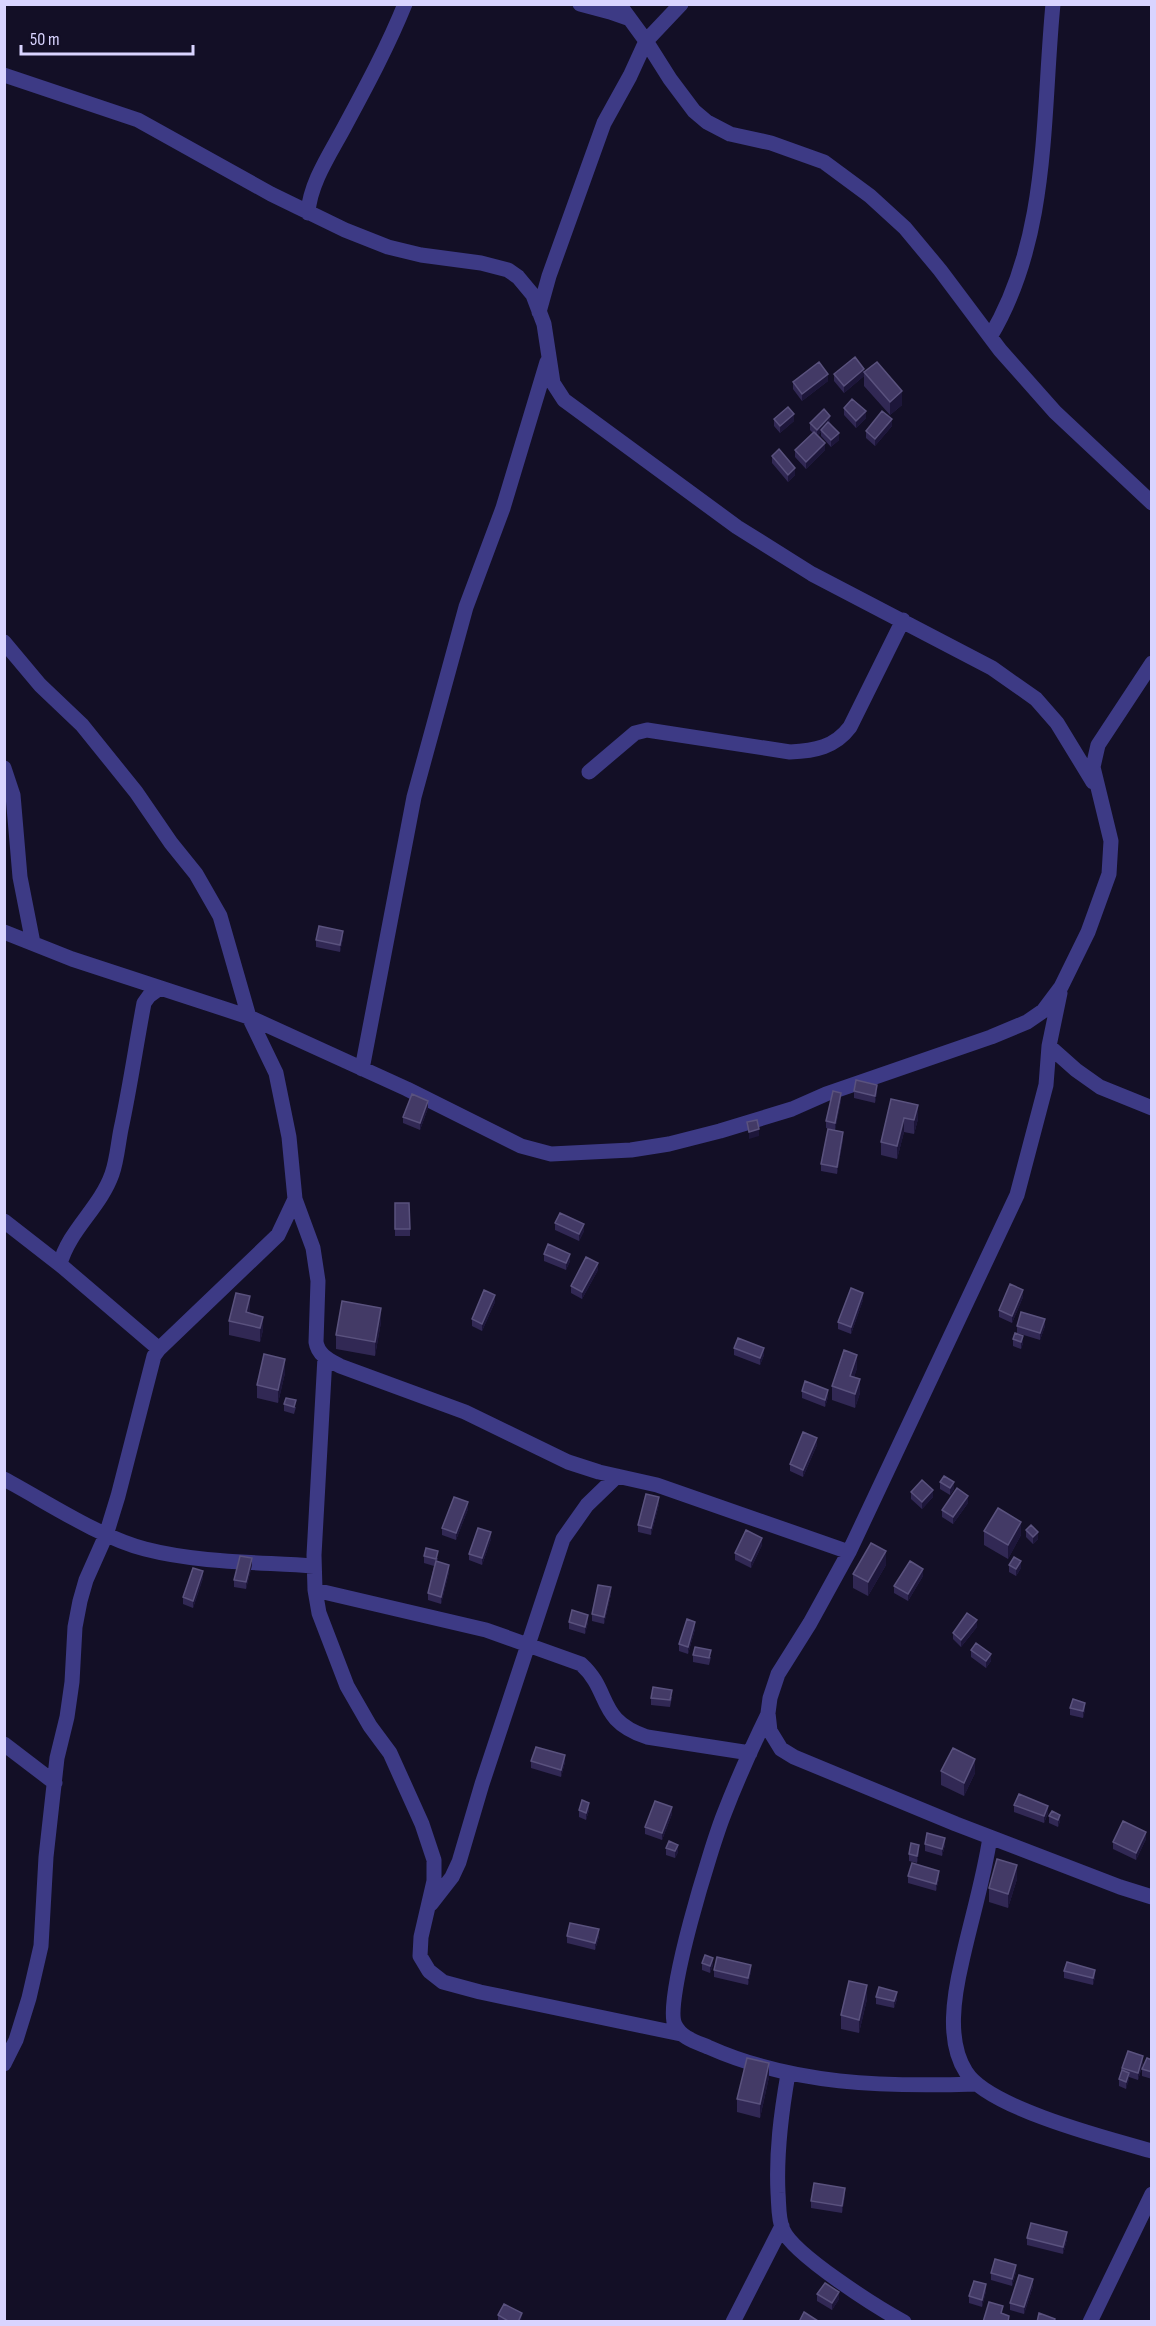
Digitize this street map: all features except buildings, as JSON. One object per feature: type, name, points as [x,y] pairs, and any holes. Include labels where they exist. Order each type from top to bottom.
[{"type":"street","points":[[308,213],[318,179],[387,47],[405,4]]},
{"type":"street","points":[[580,4],[630,19]]},
{"type":"street","points":[[619,4],[670,79],[694,111],[707,122],[730,134],[771,143],[824,162],[870,196],[905,228],[990,337],[1055,412],[1152,503]]},
{"type":"street","points":[[539,312],[549,276],[604,123],[646,41],[681,4]]},
{"type":"street","points":[[990,337],[1005,312],[1034,222],[1053,4]]},
{"type":"street","points":[[4,75],[138,120],[308,213],[388,247],[421,255],[482,263],[508,270],[518,277],[533,295],[544,324],[554,383],[564,400],[737,527],[812,574],[992,668],[1036,699],[1057,723],[1097,790]]},
{"type":"street","points":[[362,1069],[414,797],[466,607],[503,508],[548,358]]},
{"type":"street","points":[[589,772],[635,733],[647,730],[790,752],[812,751],[831,744],[842,738],[850,727],[903,620]]},
{"type":"street","points":[[4,642],[39,685],[82,725],[136,792],[171,843],[196,873],[220,916],[249,1017],[276,1073],[289,1137],[295,1198],[313,1248],[318,1281],[316,1342],[325,1357],[340,1366],[465,1412],[568,1462],[657,1485],[849,1552]]},
{"type":"street","points":[[4,932],[72,959],[249,1017],[522,1146],[551,1154],[631,1150],[669,1144],[767,1117],[826,1094],[991,1037],[1027,1022],[1043,1011],[1061,987],[1088,932],[1109,874],[1111,841],[1097,790],[1094,767],[1098,745],[1152,663]]},
{"type":"street","points":[[4,768],[13,795],[20,877],[33,943]]},
{"type":"street","points":[[1061,987],[1049,1046],[1046,1085],[1017,1195],[849,1552],[810,1623],[778,1674],[768,1713],[770,1731],[775,1740],[781,1749],[794,1757],[990,1837],[1152,1897]]},
{"type":"street","points":[[60,1264],[64,1248],[100,1198],[112,1175],[134,1070],[144,1003],[160,988]]},
{"type":"street","points":[[1049,1046],[1100,1087],[1152,1108]]},
{"type":"street","points":[[4,2064],[19,2029],[41,1946],[46,1857],[57,1758],[67,1717],[72,1682],[75,1627],[80,1601],[86,1580],[106,1535],[149,1370],[159,1349],[278,1235],[295,1198]]},
{"type":"street","points":[[4,1221],[60,1264],[159,1349]]},
{"type":"street","points":[[325,1357],[321,1402],[315,1590],[319,1613],[347,1686],[370,1726],[390,1753],[422,1824],[435,1860],[434,1881],[426,1911],[420,1956],[429,1971],[443,1982],[480,1992],[681,2034],[728,2056],[788,2074],[814,2079],[890,2085],[976,2084]]},
{"type":"street","points":[[426,1911],[452,1877],[459,1862],[482,1784],[563,1539],[587,1505],[617,1476]]},
{"type":"street","points":[[4,1479],[106,1535],[144,1548],[227,1560],[314,1566]]},
{"type":"street","points":[[315,1590],[486,1630],[581,1664],[591,1673],[613,1717],[631,1732],[647,1737],[750,1753]]},
{"type":"street","points":[[681,2034],[674,2024],[672,2009],[678,1976],[708,1863],[723,1815],[768,1713]]},
{"type":"street","points":[[4,1744],[55,1783]]},
{"type":"street","points":[[990,1837],[961,1964],[955,2004],[954,2038],[966,2072],[976,2084],[994,2096],[1038,2115],[1152,2151]]},
{"type":"street","points":[[788,2074],[779,2130],[777,2164],[782,2226],[790,2241],[821,2266],[862,2298],[904,2322]]},
{"type":"street","points":[[1090,2322],[1152,2194]]},
{"type":"street","points":[[733,2322],[782,2226]]}]
